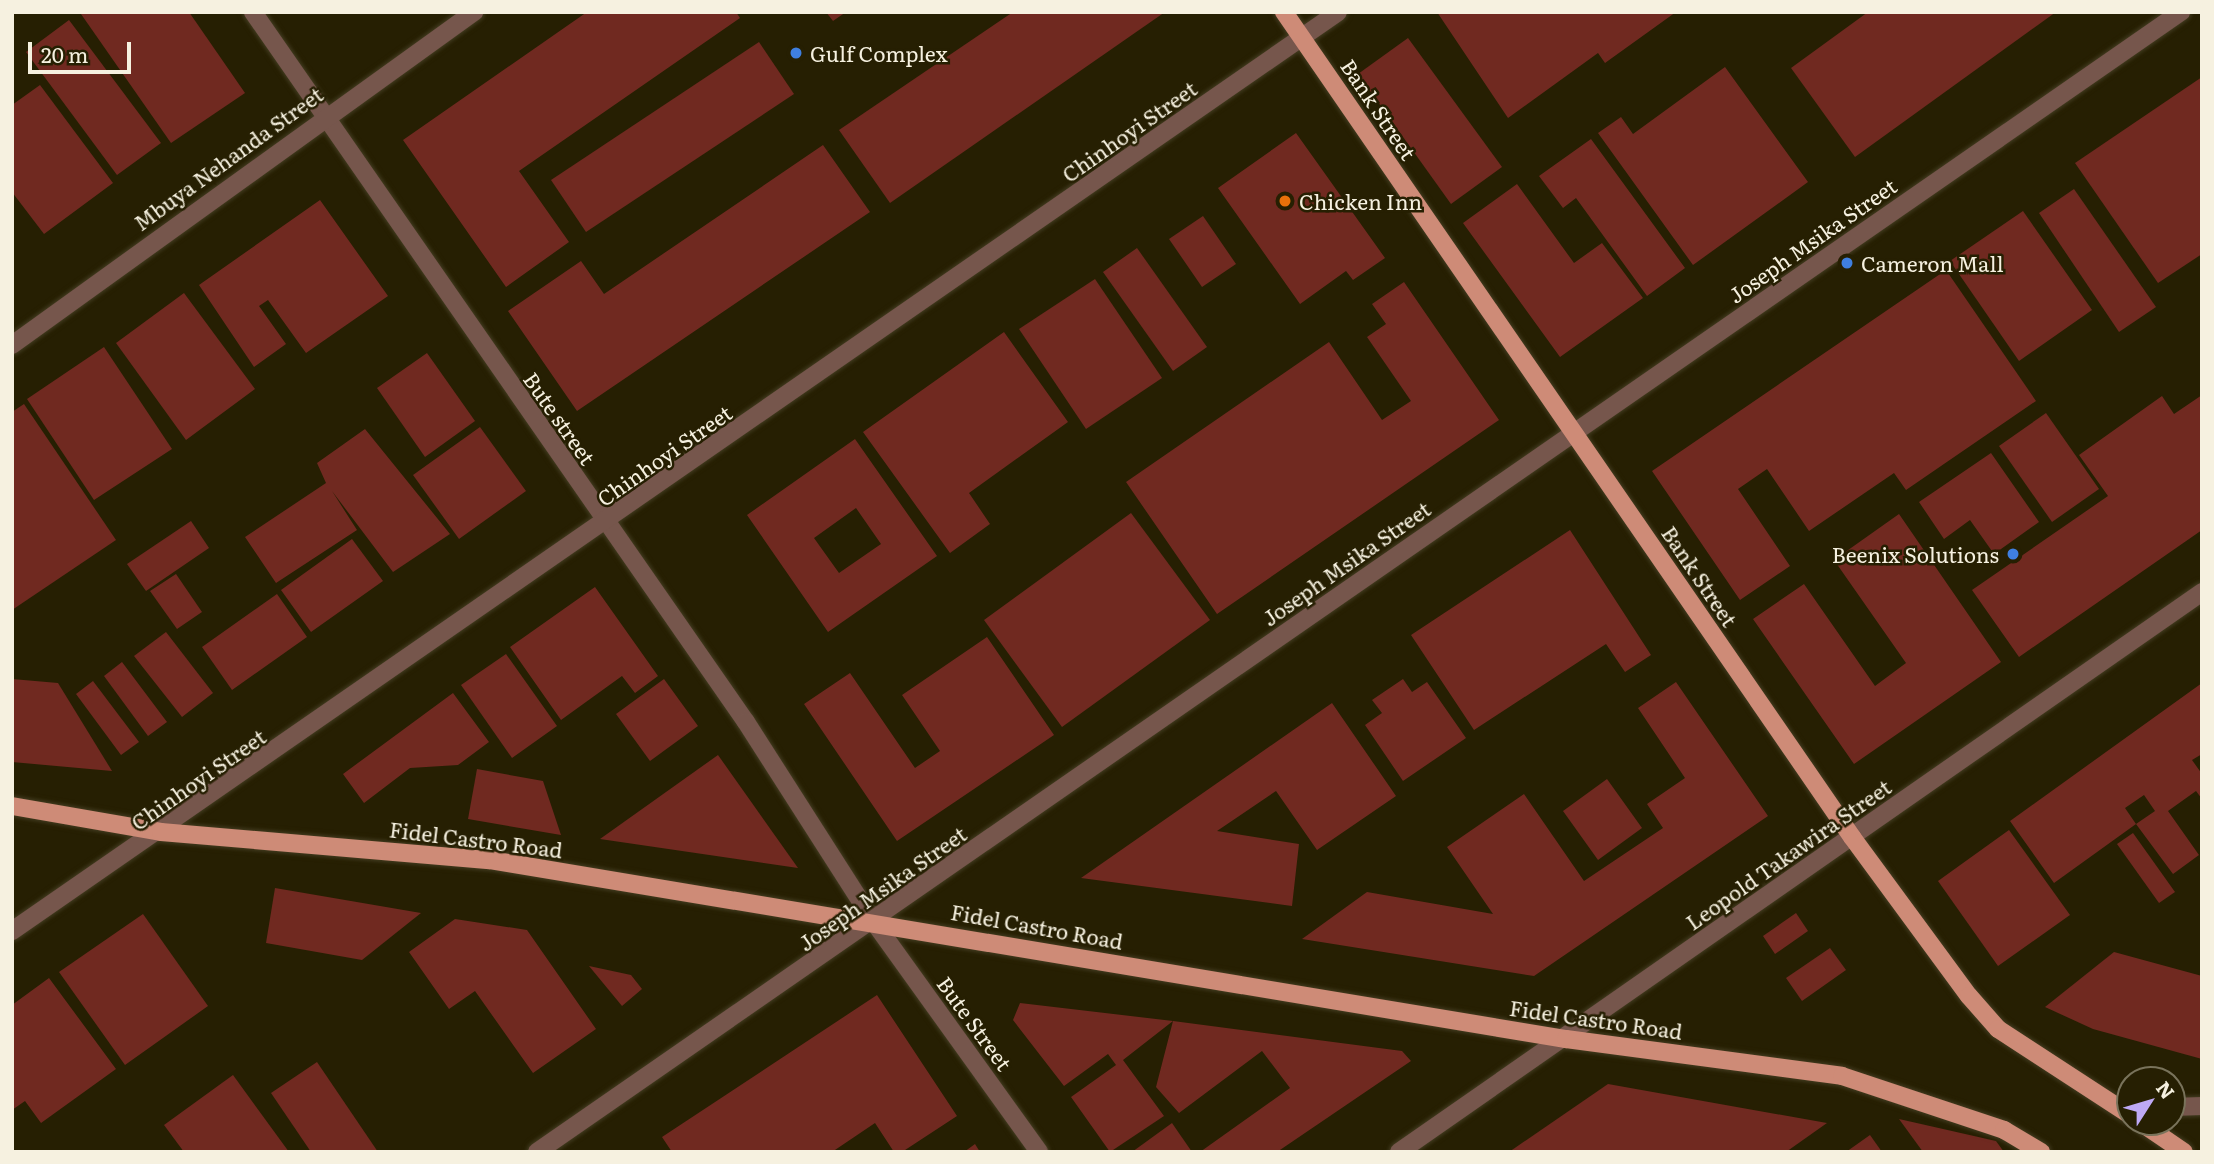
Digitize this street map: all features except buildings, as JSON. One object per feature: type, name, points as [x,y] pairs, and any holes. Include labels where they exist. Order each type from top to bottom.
[{"type":"main road","name":"Bank Street","points":[[1284,12],[1852,837],[1998,1029],[2116,1103]]},
{"type":"main road","name":"Fidel Castro Road","points":[[12,806],[161,832],[490,860],[1566,1039],[1842,1076],[2004,1130],[2041,1152]]},
{"type":"main road","points":[[2161,1136],[2184,1152]]},
{"type":"street","name":"Bute street","points":[[253,12],[606,523],[874,922]]},
{"type":"street","name":"Mbuya Nehanda Street","points":[[12,345],[325,115],[474,12]]},
{"type":"street","name":"Chinhoyi Street","points":[[12,931],[161,832],[1338,12]]},
{"type":"street","name":"Joseph Msika Street","points":[[537,1152],[874,922],[1573,432],[2181,12]]},
{"type":"street","name":"Leopold Takawira Street","points":[[1399,1152],[1566,1039],[2202,592]]},
{"type":"street","name":"Bute Street","points":[[874,922],[1040,1152]]},
{"type":"place","name":"Gulf Complex","points":[[796,53]]},
{"type":"place","name":"Chicken Inn","points":[[1285,201]]},
{"type":"place","name":"Cameron Mall","points":[[1847,263]]},
{"type":"place","name":"Beenix Solutions","points":[[2013,554]]}]
